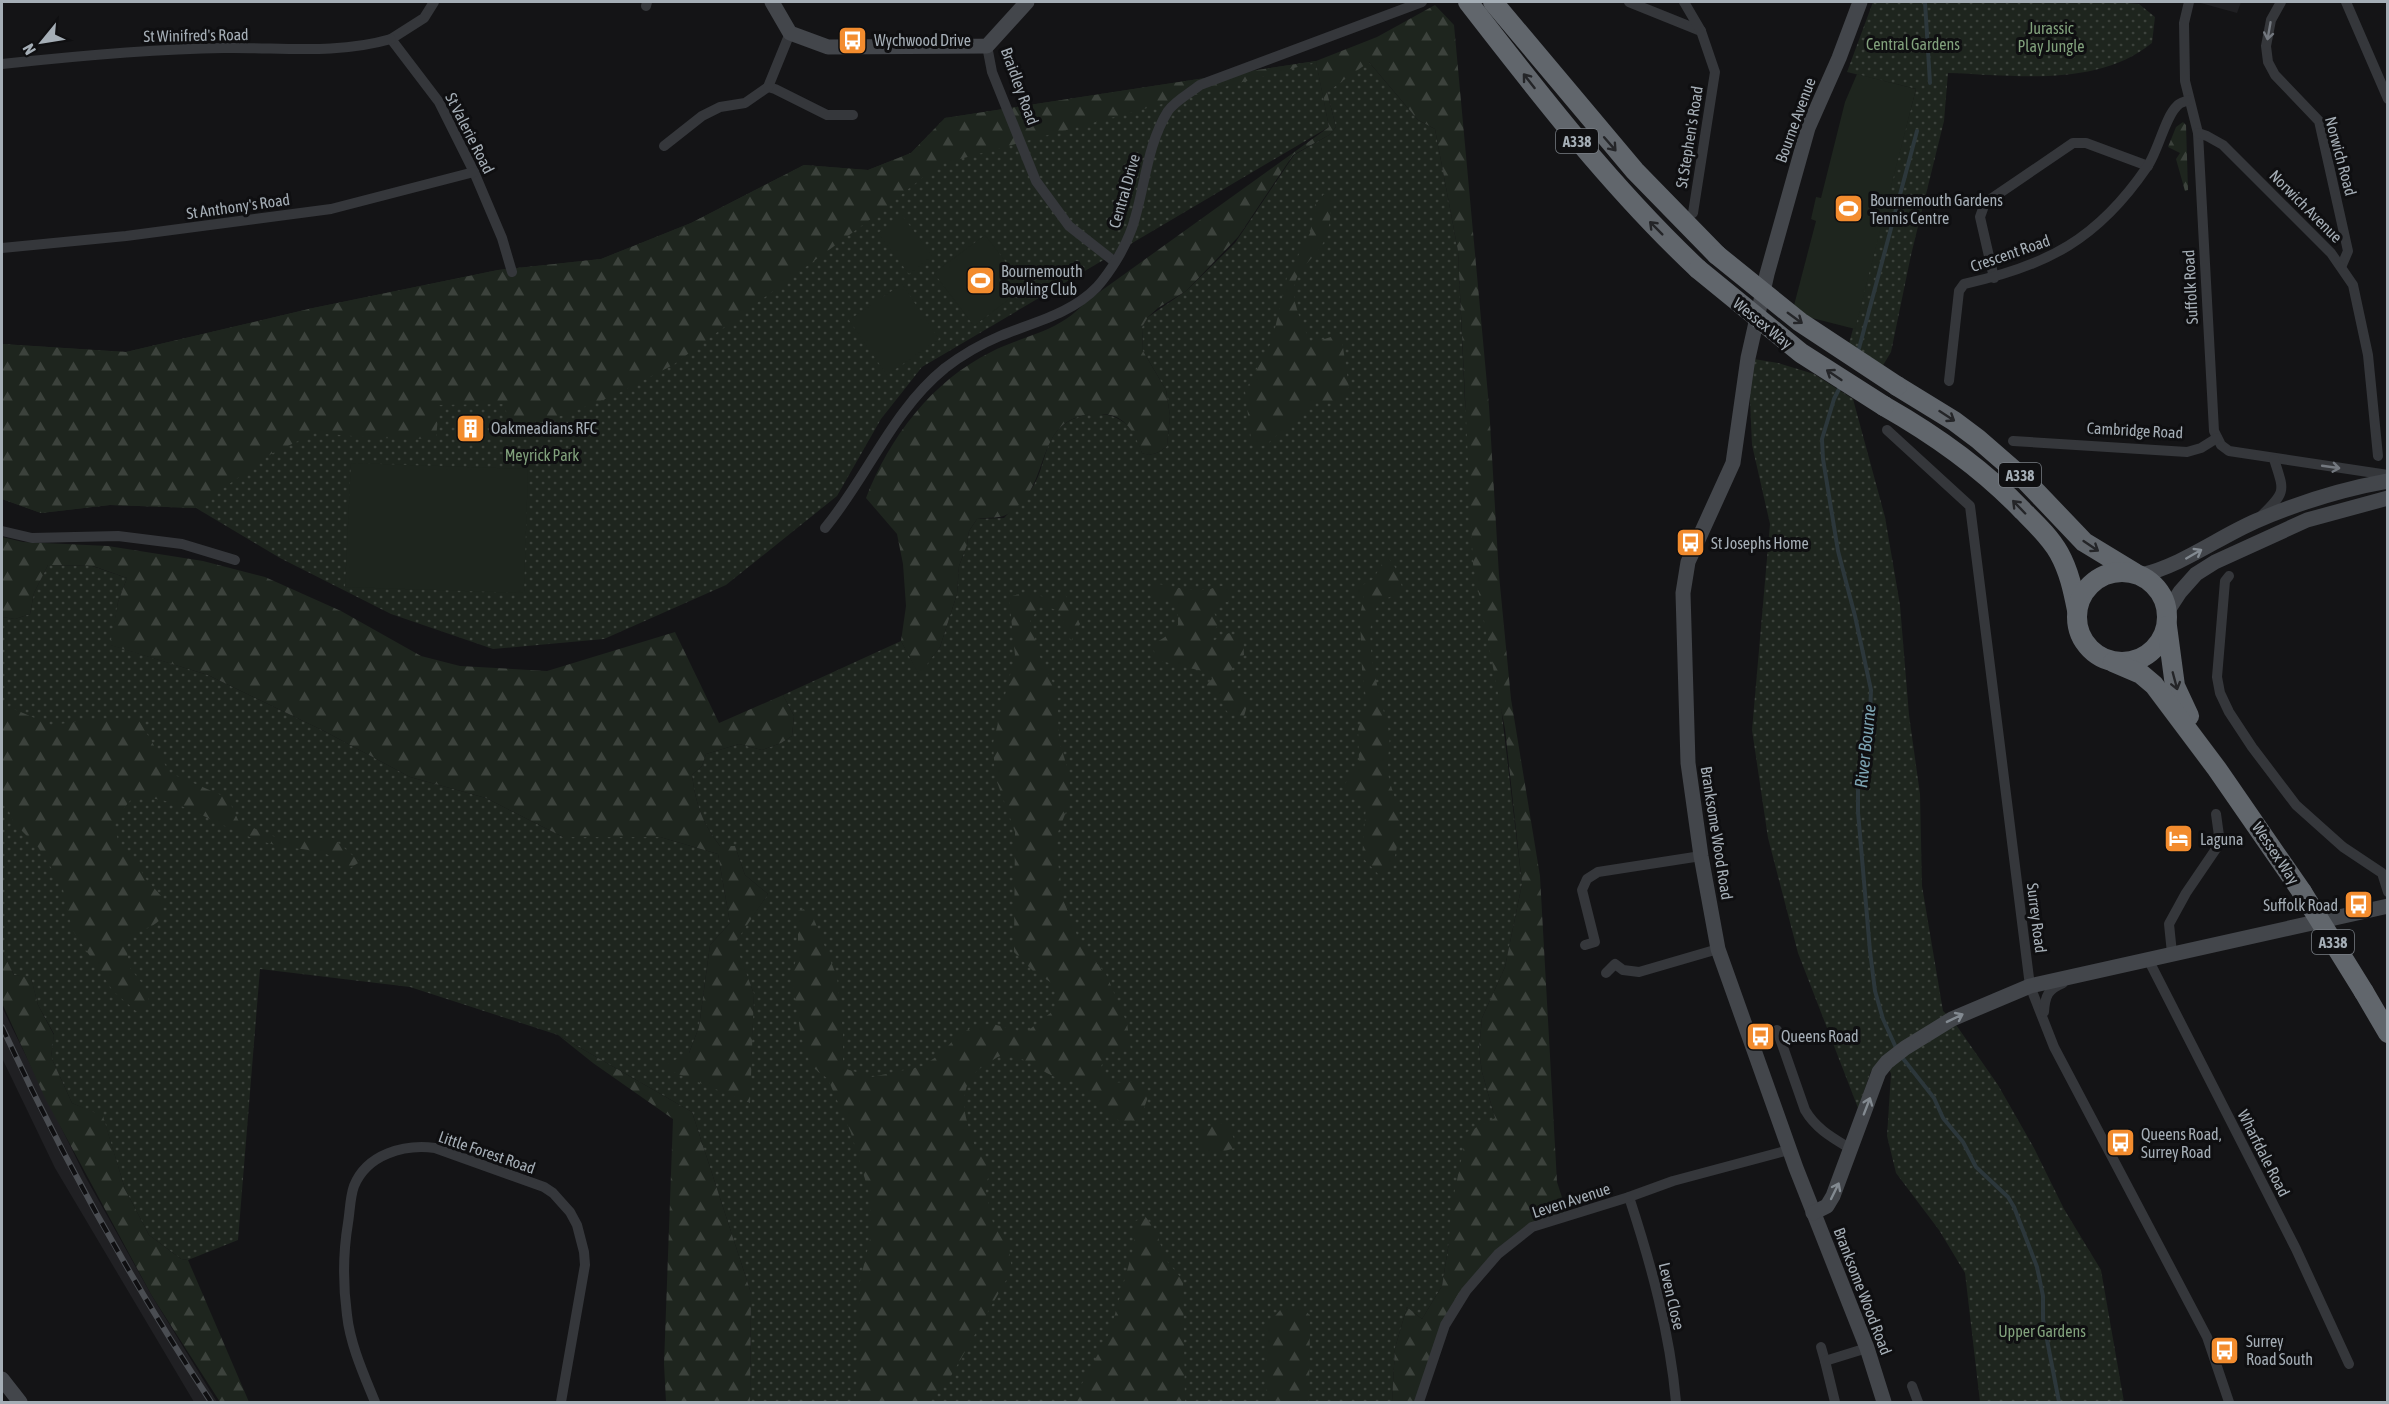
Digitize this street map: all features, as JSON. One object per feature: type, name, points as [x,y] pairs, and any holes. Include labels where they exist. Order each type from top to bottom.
[{"type":"highway","name":"Wessex Way","points":[[1468,2],[1582,147],[1637,209],[1698,269],[1801,353],[1927,431],[1968,460],[2014,501],[2041,529],[2059,553],[2067,571],[2077,610]]},
{"type":"highway","name":"Wessex Way","points":[[1493,2],[1635,171],[1717,255],[1800,322],[1954,421],[1978,439],[2024,479],[2084,542],[2138,574]]},
{"type":"highway","points":[[2113,572],[2138,574],[2156,586],[2162,594],[2167,618],[2160,642],[2146,656],[2127,663],[2113,662],[2097,655],[2085,643],[2078,627],[2077,610],[2086,590],[2098,579],[2113,572]]},
{"type":"highway","name":"Wessex Way","points":[[2167,618],[2175,686],[2184,707],[2207,744],[2217,769]]},
{"type":"highway","name":"Wessex Way","points":[[2113,662],[2141,674],[2154,685],[2217,769],[2302,892],[2388,1033]]},
{"type":"street","points":[[391,39],[424,18],[434,2]]},
{"type":"street","points":[[664,146],[702,116],[720,107],[745,103],[768,87],[790,33],[772,2]]},
{"type":"street","name":"Braidley Road","points":[[790,33],[828,47],[987,46],[1027,2]]},
{"type":"street","name":"Central Drive","points":[[825,528],[855,489],[894,423],[918,393],[931,381],[970,350],[1072,307],[1096,287],[1115,262],[1131,229],[1154,138],[1170,109],[1200,85],[1422,2]]},
{"type":"street","points":[[1629,2],[1701,31]]},
{"type":"street","name":"St Stephen's Road","points":[[1684,2],[1701,31],[1715,72],[1693,213]]},
{"type":"street","name":"Bourne Avenue","points":[[1773,253],[1808,128],[1839,58],[1860,2]]},
{"type":"street","points":[[2189,2],[2184,23],[2185,81],[2198,133]]},
{"type":"street","name":"Norwich Road","points":[[2281,2],[2271,20],[2266,46],[2268,62],[2275,75],[2319,121],[2348,251],[2342,265]]},
{"type":"street","points":[[2346,2],[2388,99]]},
{"type":"street","name":"St Winifred's Road","points":[[2,64],[121,52],[224,48],[342,50],[391,39]]},
{"type":"street","name":"St Valerie Road","points":[[391,39],[439,102],[474,172],[502,237],[512,272]]},
{"type":"street","name":"Braidley Road","points":[[987,46],[992,72],[1036,181],[1069,226],[1115,262]]},
{"type":"street","points":[[768,87],[827,115],[853,115]]},
{"type":"street","name":"Crescent Road","points":[[1947,376],[1959,291],[1964,284],[1994,278],[2044,261],[2073,244],[2117,205],[2148,166],[2173,110],[2189,100]]},
{"type":"street","name":"Norwich Avenue","points":[[2198,133],[2223,145],[2342,265],[2358,300],[2368,355],[2378,456]]},
{"type":"street","name":"Suffolk Road","points":[[2198,133],[2212,418],[2217,438]]},
{"type":"street","points":[[1994,278],[1980,217],[1985,203],[2073,143],[2086,143],[2148,166]]},
{"type":"street","name":"St Anthony's Road","points":[[2,248],[126,236],[331,209],[474,172]]},
{"type":"street","name":"Branksome Wood Road","points":[[1773,253],[1748,358],[1733,463],[1688,562],[1683,593],[1688,763],[1701,856],[1718,949],[1789,1150],[1867,1348],[1884,1402]]},
{"type":"street","name":"Surrey Road","points":[[1887,430],[1970,506],[2030,986],[2055,1047],[2207,1337],[2229,1402]]},
{"type":"street","points":[[2217,438],[2221,446],[2229,451],[2388,475]]},
{"type":"street","name":"Cambridge Road","points":[[2013,441],[2187,452],[2201,448],[2217,438]]},
{"type":"street","points":[[2256,521],[2280,499],[2283,489],[2274,459]]},
{"type":"street","points":[[2138,574],[2176,564],[2256,521],[2326,495],[2388,481]]},
{"type":"street","points":[[2167,618],[2180,592],[2196,574],[2215,562],[2307,520],[2388,498]]},
{"type":"street","points":[[2,531],[32,538],[118,536],[182,544],[235,560]]},
{"type":"street","points":[[2229,576],[2225,581],[2221,647],[2217,666],[2218,684],[2224,704],[2252,747],[2296,805],[2343,847],[2382,873],[2388,891]]},
{"type":"street","points":[[2172,953],[2169,924],[2186,893],[2220,843],[2216,814]]},
{"type":"street","points":[[1585,945],[1595,942],[1582,890],[1587,879],[1598,872],[1701,856]]},
{"type":"street","points":[[1813,1213],[1827,1206],[1833,1196],[1879,1072],[1900,1052],[1952,1019],[2030,986],[2388,906]]},
{"type":"street","points":[[1606,973],[1612,959],[1623,970],[1639,972],[1718,949]]},
{"type":"street","name":"Wharfdale Road","points":[[2148,958],[2296,1249],[2349,1364]]},
{"type":"street","points":[[2043,1015],[2045,1000],[2050,990],[2082,975]]},
{"type":"street","points":[[1778,1030],[1791,1051],[1805,1110],[1812,1121],[1825,1133],[1851,1149]]},
{"type":"street","name":"Little Forest Road","points":[[375,1402],[359,1361],[347,1316],[344,1248],[353,1188],[363,1172],[380,1157],[399,1149],[421,1146],[435,1148],[544,1187],[553,1193],[570,1212],[582,1240],[585,1265],[561,1402]]},
{"type":"street","name":"Leven Avenue","points":[[1419,1402],[1445,1325],[1466,1291],[1498,1254],[1532,1227],[1673,1181],[1789,1150]]},
{"type":"street","name":"Leven Close","points":[[1629,1197],[1646,1248],[1674,1372],[1676,1402]]},
{"type":"street","points":[[1821,1347],[1835,1402]]},
{"type":"street","points":[[1825,1361],[1867,1348]]},
{"type":"street","points":[[2,1379],[20,1402]]},
{"type":"street","points":[[1912,1386],[1918,1402]]},
{"type":"shaded area","points":[[2197,2],[2241,2],[2237,13]]},
{"type":"shaded area","points":[[2,1007],[85,1176],[152,1296],[217,1402],[194,1402],[55,1168],[2,1058]]},
{"type":"green space","name":"Central Gardens","points":[[1873,2],[2117,2],[2139,4],[2155,17],[2152,43],[2130,57],[2106,67],[2054,76],[1948,73],[1944,121],[1911,255],[1891,352],[1882,367],[1849,344],[1916,89],[1847,72]]},
{"type":"green space","points":[[1435,5],[1454,25],[1489,406],[1499,575],[1511,699],[1540,876],[1557,1182],[1568,1216],[1532,1227],[1498,1254],[1445,1327],[1419,1402],[1392,1402],[1395,1348],[1407,1307],[1422,1319],[1442,1286],[1449,1242],[1451,1209],[1467,1132],[1495,1118],[1482,1072],[1479,1050],[1482,1018],[1505,967],[1522,884],[1505,729],[1473,564],[1458,251],[1435,129],[1418,120],[1369,62],[1327,92],[1336,127],[1329,135],[1293,155],[1238,237],[1186,291],[1158,308],[1148,317],[1142,327],[1143,351],[1166,390],[1170,416],[1167,446],[1156,453],[1142,453],[1136,439],[1124,422],[1111,415],[1081,416],[1066,423],[1055,434],[1029,492],[1019,505],[1004,516],[977,519],[969,531],[967,545],[959,566],[957,594],[940,647],[919,675],[901,641],[906,606],[903,564],[897,534],[866,498],[900,433],[932,395],[970,364],[991,352],[1066,319],[1087,301],[1329,127],[1316,62],[938,165],[879,213],[673,365],[613,396],[564,415],[509,431],[505,404],[439,405],[436,439],[377,438],[315,433],[271,454],[196,508],[110,505],[41,513],[2,499],[2,344],[126,352],[313,308],[498,270],[601,259],[691,223],[804,165],[868,170],[911,153],[945,118],[1316,61],[1377,37]]},
{"type":"green space","name":"Meyrick Park","points":[[1316,61],[1329,127],[922,367],[881,419],[837,496],[726,585],[604,639],[493,649],[391,614],[280,558],[196,508],[110,505],[41,513],[2,499],[2,344],[126,352],[313,308],[498,270],[601,259],[691,223],[804,165],[868,170],[911,153],[945,118]]},
{"type":"green space","points":[[1368,61],[1418,120],[1435,129],[1458,251],[1465,402],[1522,884],[1505,967],[1482,1018],[1479,1050],[1482,1072],[1495,1118],[1449,1242],[1442,1286],[1422,1319],[1407,1307],[1395,1348],[1392,1402],[750,1402],[751,1293],[692,1112],[558,1035],[410,987],[260,969],[238,1240],[188,1260],[181,1259],[149,1235],[125,1189],[103,1117],[72,1103],[51,1057],[54,1034],[38,1005],[31,978],[14,975],[2,951],[2,617],[15,619],[30,614],[34,593],[48,565],[92,566],[127,578],[118,602],[111,645],[208,675],[324,731],[410,777],[486,798],[563,837],[660,837],[718,854],[730,923],[710,945],[699,1027],[689,1053],[749,1103],[754,994],[734,943],[768,894],[745,875],[735,846],[720,846],[714,837],[701,813],[692,775],[702,766],[706,754],[739,744],[762,750],[792,736],[794,716],[783,695],[901,641],[919,674],[940,647],[957,594],[959,566],[967,545],[969,531],[977,519],[1004,518],[1025,496],[1038,477],[1054,435],[1069,421],[1089,414],[1109,415],[1119,419],[1130,428],[1142,453],[1156,453],[1167,446],[1170,416],[1166,390],[1143,351],[1142,327],[1148,317],[1186,291],[1235,243],[1294,155],[1329,135],[1336,127],[1327,92]]},
{"type":"green space","name":"Bournemouth Gardens Tennis Centre","points":[[1857,74],[1916,89],[1855,329],[1792,313],[1816,221],[1811,219],[1816,197],[1821,198],[1845,102]]},
{"type":"green space","points":[[2183,122],[2186,125],[2188,190],[2185,191],[2176,159],[2180,153],[2168,147],[2176,127]]},
{"type":"green space","points":[[1324,194],[1331,199],[1327,235],[1298,276],[1294,296],[1311,343],[1341,334],[1349,387],[1336,404],[1316,400],[1266,445],[1254,447],[1245,391],[1272,341],[1287,277],[1310,233],[1315,205]]},
{"type":"green space","points":[[902,215],[932,256],[909,274],[878,233]]},
{"type":"green space","name":"Bournemouth Bowling Club","points":[[985,235],[1025,287],[974,326],[934,273]]},
{"type":"green space","points":[[902,284],[939,339],[887,375],[849,320]]},
{"type":"green space","name":"Upper Gardens","points":[[1748,358],[1778,363],[1814,374],[1853,399],[1885,517],[1900,605],[1909,715],[1920,794],[1922,886],[1943,1011],[1952,1019],[1998,1085],[2034,1148],[2064,1209],[2101,1270],[2124,1402],[1980,1402],[1965,1273],[1939,1230],[1896,1173],[1887,1136],[1891,1074],[1887,1063],[1871,1071],[1858,1108],[1798,953],[1768,838],[1752,730],[1770,524],[1752,445]]},
{"type":"green space","points":[[351,463],[528,469],[524,593],[345,587]]},
{"type":"green space","points":[[2,537],[23,542],[108,546],[203,561],[265,577],[341,611],[421,656],[460,666],[547,671],[675,632],[719,723],[783,695],[794,716],[792,736],[762,750],[739,744],[706,754],[702,766],[692,775],[701,813],[714,837],[720,846],[735,846],[745,875],[768,894],[735,943],[754,994],[750,1103],[661,1067],[689,1053],[699,1027],[710,945],[730,923],[718,854],[660,837],[563,837],[486,798],[410,777],[324,731],[208,675],[110,645],[118,602],[127,578],[93,566],[48,565],[34,593],[30,614],[15,619],[2,617]]},
{"type":"green space","points":[[1387,556],[1395,567],[1405,595],[1386,599],[1375,611],[1371,629],[1371,651],[1389,732],[1388,774],[1398,809],[1399,832],[1390,871],[1378,874],[1362,857],[1366,806],[1345,784],[1359,762],[1358,729],[1367,706],[1362,669],[1360,616],[1364,595],[1351,592],[1373,579]]},
{"type":"green space","points":[[1159,584],[1199,590],[1229,587],[1230,602],[1218,602],[1213,611],[1219,622],[1209,643],[1229,633],[1243,638],[1244,655],[1235,661],[1229,676],[1236,689],[1250,696],[1244,716],[1230,715],[1225,709],[1221,695],[1205,685],[1212,679],[1210,673],[1157,660],[1152,645],[1178,625],[1178,609],[1170,601],[1153,600],[1149,588]]},
{"type":"green space","points":[[1026,592],[1056,600],[1065,594],[1080,624],[1071,641],[1059,611],[1041,605],[1030,621],[1040,657],[1057,691],[1059,741],[1070,776],[1069,804],[1055,840],[1063,899],[1080,943],[1106,974],[1127,1023],[1131,1051],[1109,1048],[1100,1069],[1111,1083],[1138,1081],[1148,1097],[1141,1116],[1135,1124],[1123,1124],[1073,1081],[1055,1077],[1023,1059],[1002,1055],[977,1071],[967,1086],[965,1113],[975,1146],[992,1165],[985,1188],[993,1223],[1008,1243],[1012,1270],[951,1376],[928,1402],[856,1402],[860,1281],[870,1239],[871,1199],[851,1133],[828,1079],[811,1066],[801,1036],[792,980],[798,947],[798,911],[805,909],[815,922],[837,977],[843,1032],[843,1068],[872,1077],[923,1066],[943,1052],[955,1038],[975,1025],[993,1024],[1025,1033],[1058,1007],[1055,985],[1033,971],[1014,952],[1015,832],[995,776],[993,743],[1015,655],[1009,597]]},
{"type":"green space","points":[[2,704],[51,725],[109,718],[139,720],[170,773],[228,798],[239,822],[278,838],[333,838],[360,862],[348,869],[341,862],[325,854],[261,841],[189,809],[152,798],[133,797],[114,821],[119,846],[135,859],[145,878],[163,898],[163,918],[152,926],[135,933],[126,947],[130,968],[148,991],[149,1005],[136,1011],[113,991],[72,929],[62,885],[38,847],[14,823],[2,795]]},
{"type":"green space","points":[[2,951],[14,975],[31,977],[38,1005],[54,1035],[51,1057],[72,1103],[103,1116],[125,1189],[149,1235],[181,1259],[188,1260],[249,1402],[220,1402],[152,1296],[46,1100],[2,1003]]},
{"type":"green space","points":[[558,1035],[692,1112],[751,1293],[750,1402],[666,1402],[664,1364],[673,1119],[593,1063]]},
{"type":"green space","points":[[1221,1123],[1229,1128],[1238,1147],[1222,1152],[1203,1153],[1197,1130]]},
{"type":"green space","points":[[1145,1216],[1155,1229],[1166,1260],[1183,1280],[1185,1402],[1072,1402],[1110,1332],[1134,1246],[1134,1222]]},
{"type":"green space","points":[[1299,1306],[1310,1315],[1309,1402],[1266,1402],[1267,1326],[1281,1309]]},
{"type":"waterway","name":"River Bourne","points":[[1925,2],[1930,83]]},
{"type":"waterway","name":"River Bourne","points":[[1858,352],[1917,131]]},
{"type":"waterway","name":"River Bourne","points":[[1841,385],[1834,399],[1822,439],[1823,459],[1838,551],[1871,690],[1870,713],[1858,776],[1858,812],[1875,991],[1883,1019],[1897,1050]]},
{"type":"waterway","name":"River Bourne","points":[[1901,1056],[1934,1098],[1943,1118],[1963,1142],[1976,1167],[2008,1197],[2014,1207],[2037,1267],[2043,1296],[2043,1319],[2059,1402]]},
{"type":"railway","points":[[2,1027],[99,1219],[153,1311],[211,1402]]},
{"type":"place","name":"Wychwood Drive","points":[[853,40]]},
{"type":"place","name":"Bournemouth Gardens Tennis Centre","points":[[1849,209]]},
{"type":"place","name":"Bournemouth Bowling Club","points":[[980,280]]},
{"type":"place","name":"Oakmeadians RFC","points":[[470,428]]},
{"type":"place","name":"St Josephs Home","points":[[1690,543]]},
{"type":"place","name":"Laguna","points":[[2179,839]]},
{"type":"place","name":"Suffolk Road","points":[[2359,905]]},
{"type":"place","name":"Queens Road","points":[[1760,1036]]},
{"type":"place","name":"Queens Road, Surrey Road","points":[[2120,1143]]},
{"type":"place","name":"Surrey Road South","points":[[2225,1350]]},
{"type":"park label","name":"Jurassic Play Jungle","points":[[2051,37]]}]
